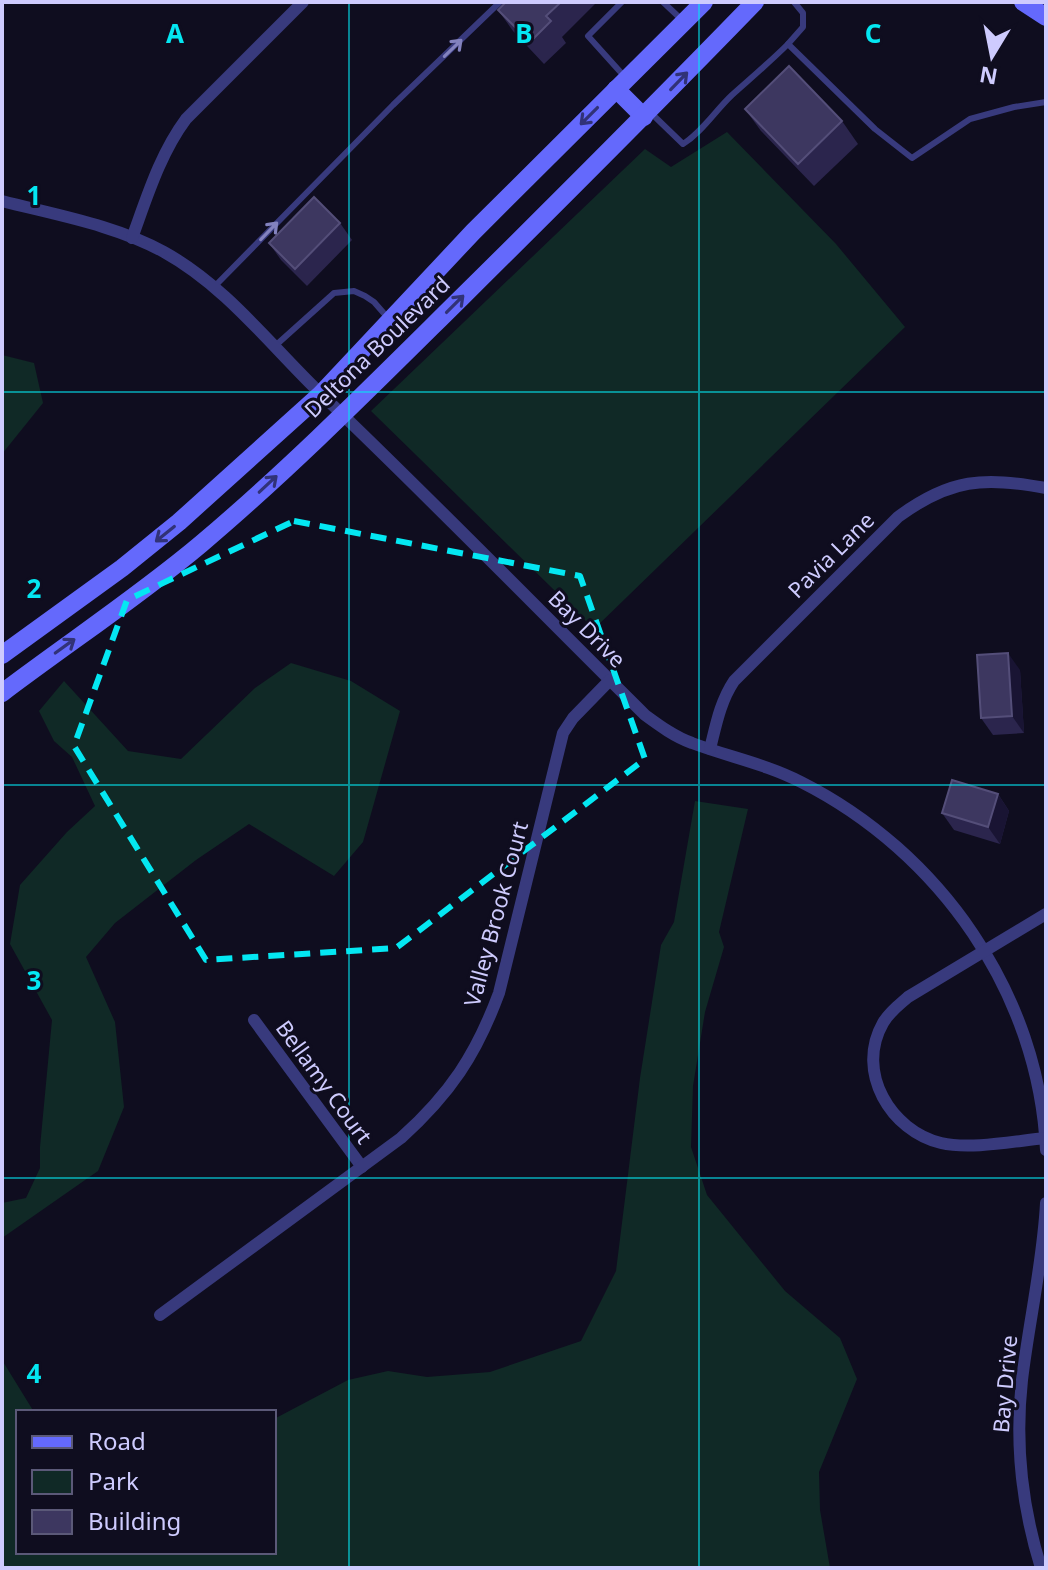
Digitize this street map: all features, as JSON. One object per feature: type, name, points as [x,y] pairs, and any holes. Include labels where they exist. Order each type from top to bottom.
[{"type":"main road","name":"Deltona Boulevard","points":[[2,655],[122,568],[179,522],[321,394],[473,232],[704,2]]},
{"type":"main road","name":"Deltona Boulevard","points":[[2,693],[200,545],[343,414],[755,2]]},
{"type":"main road","points":[[1023,2],[1046,17]]},
{"type":"main road","points":[[621,84],[646,114]]},
{"type":"street","points":[[132,238],[163,156],[186,119],[303,2]]},
{"type":"street","name":"Bay Drive","points":[[2,201],[132,238],[190,268],[275,346],[645,715],[691,743],[762,765],[800,781],[836,801],[900,848],[930,877],[960,914],[985,951],[1014,1009],[1029,1051],[1039,1094],[1046,1150]]},
{"type":"street","name":"Pavia Lane","points":[[710,749],[720,709],[734,681],[898,517],[938,492],[960,485],[984,481],[1046,488]]},
{"type":"street","name":"Valley Brook Court","points":[[160,1315],[362,1167],[417,1123],[449,1090],[487,1026],[499,993],[563,733],[573,718],[610,680]]},
{"type":"street","points":[[1045,1138],[962,1146],[927,1139],[896,1117],[879,1090],[873,1056],[882,1025],[892,1010],[908,997],[1046,914]]},
{"type":"street","name":"Bellamy Court","points":[[254,1020],[362,1167]]},
{"type":"street","name":"Bay Drive","points":[[1041,1568],[1025,1506],[1019,1423],[1046,1203]]},
{"type":"lane","points":[[214,287],[393,105],[500,2]]},
{"type":"lane","points":[[621,84],[588,36],[622,2]]},
{"type":"lane","points":[[663,2],[684,22]]},
{"type":"lane","points":[[646,114],[683,144],[693,137],[803,27],[803,13],[794,2]]},
{"type":"lane","points":[[788,44],[875,129],[912,158],[970,119],[1046,102]]},
{"type":"lane","points":[[275,346],[334,293],[354,291],[365,296],[391,321]]},
{"type":"highlighted area","points":[[294,521],[580,576],[645,759],[396,948],[206,960],[74,746],[127,600]]},
{"type":"green space","points":[[727,132],[836,244],[905,327],[594,629],[371,411],[645,149],[671,167]]},
{"type":"green space","points":[[2,355],[34,363],[43,403],[2,454]]},
{"type":"green space","points":[[291,663],[351,681],[400,711],[363,842],[334,876],[249,824],[196,860],[115,923],[86,957],[115,1022],[124,1107],[98,1171],[2,1238],[2,1203],[26,1198],[40,1168],[52,1020],[10,944],[20,885],[67,832],[95,806],[72,757],[54,741],[39,711],[64,681],[128,751],[181,759],[255,688]]},
{"type":"green space","points":[[695,801],[748,809],[719,932],[724,947],[705,1012],[693,1086],[691,1147],[707,1195],[785,1291],[840,1338],[857,1379],[819,1472],[820,1510],[830,1568],[2,1568],[2,1360],[33,1410],[16,1410],[16,1554],[276,1554],[276,1418],[348,1380],[388,1371],[427,1377],[490,1372],[581,1341],[616,1271],[640,1078],[661,945],[674,922]]},
{"type":"building","points":[[506,2],[561,2],[546,16],[551,21],[530,42],[498,10]]},
{"type":"building","points":[[789,66],[842,121],[798,164],[745,109]]},
{"type":"building","points":[[314,197],[340,223],[295,269],[269,243]]},
{"type":"building","points":[[1008,653],[1012,716],[981,718],[977,655]]},
{"type":"building","points":[[952,780],[998,794],[988,827],[942,813]]}]
